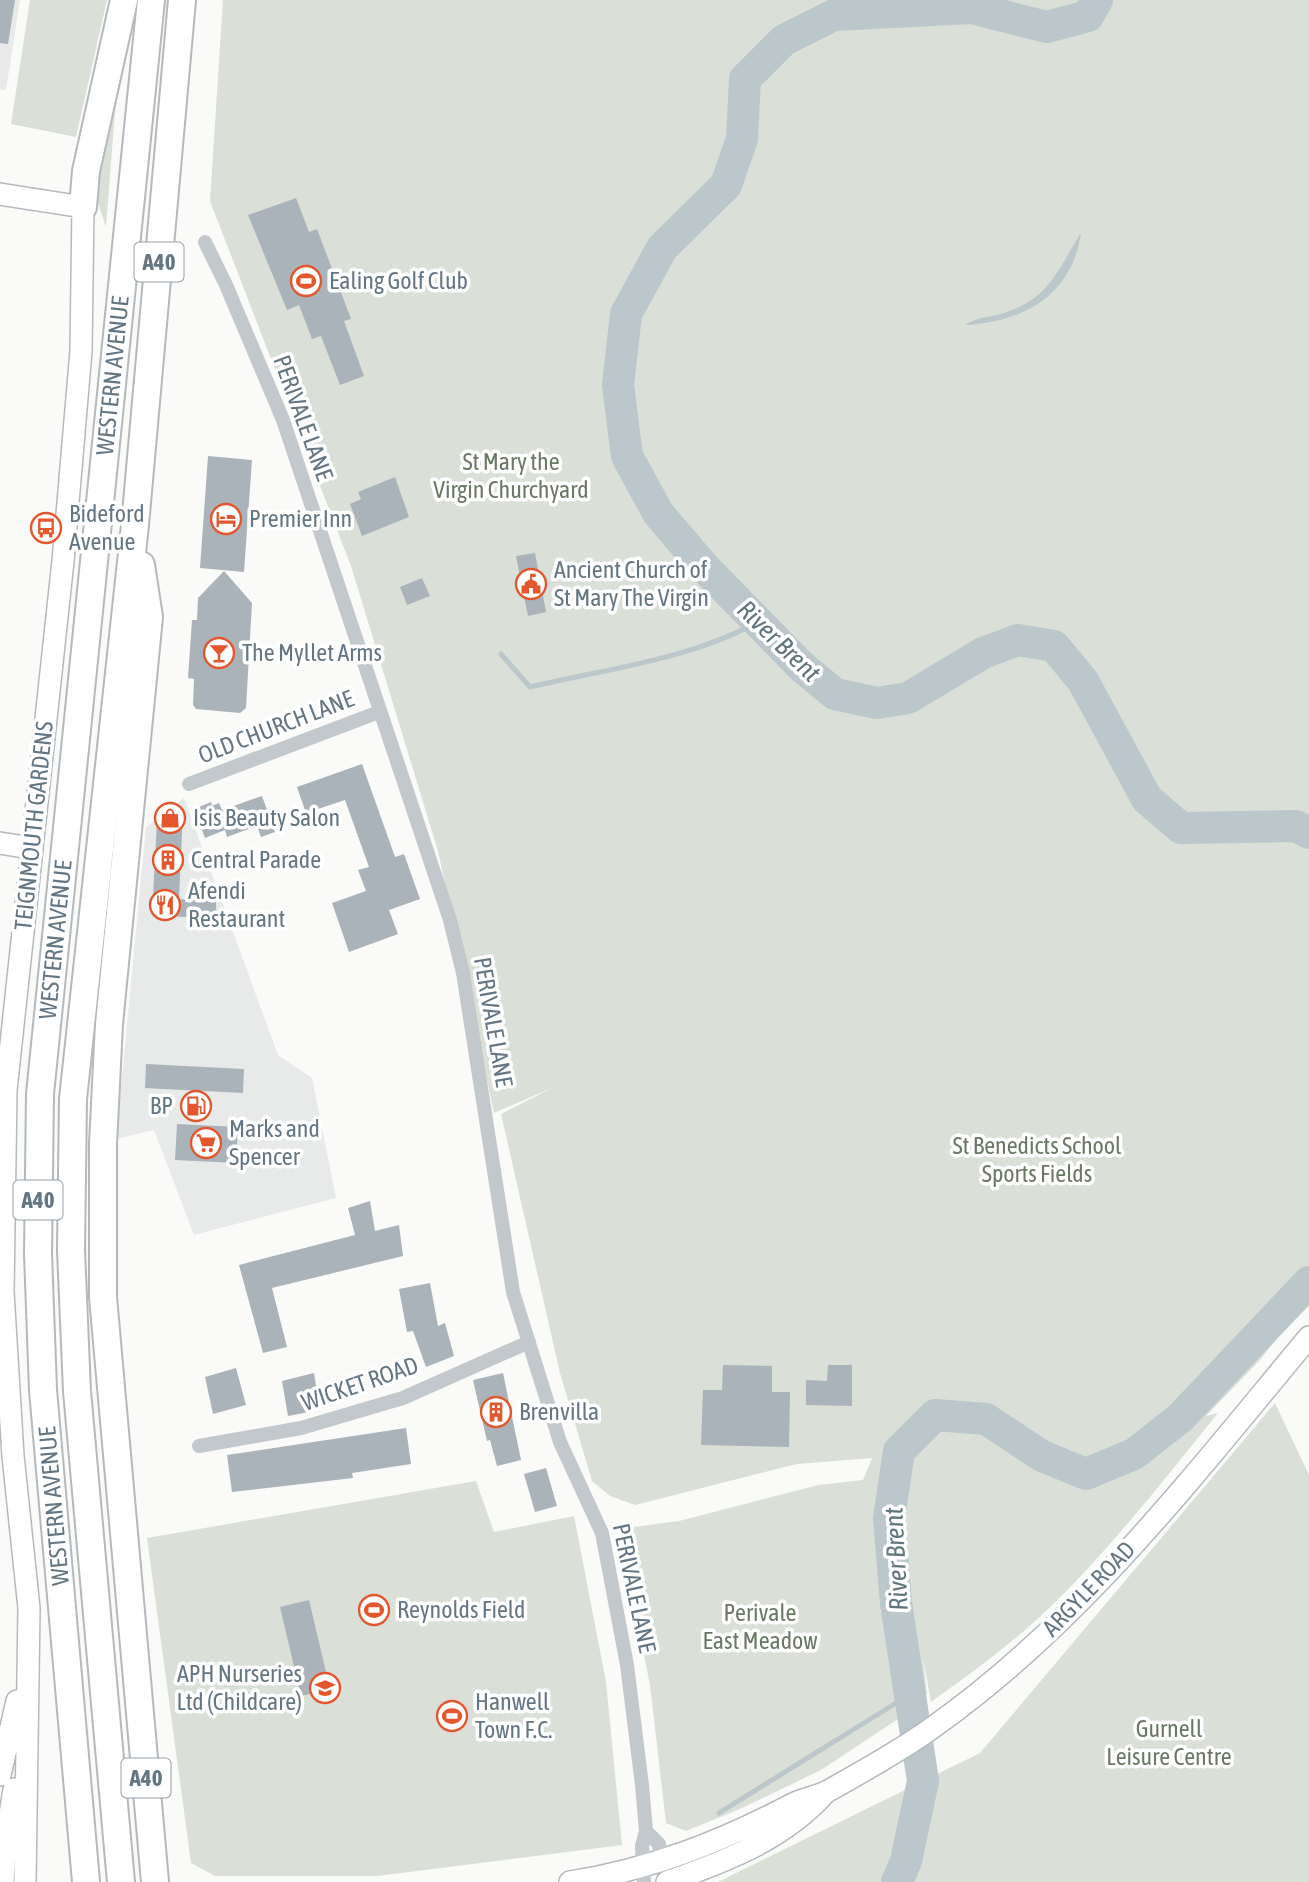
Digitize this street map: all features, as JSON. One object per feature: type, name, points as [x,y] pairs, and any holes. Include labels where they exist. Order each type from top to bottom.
[{"type":"highway","points":[[83,207],[86,171],[124,0]]},
{"type":"highway","name":"WESTERN AVENUE","points":[[86,1882],[43,1390],[38,1254],[40,1094],[151,0]]},
{"type":"highway","name":"WESTERN AVENUE","points":[[121,1882],[77,1391],[71,1250],[73,1099],[135,525],[182,0]]},
{"type":"highway","name":"A40","points":[[135,525],[149,617],[109,1024],[103,1143],[103,1297],[155,1882]]},
{"type":"main road","points":[[0,194],[83,207]]},
{"type":"main road","name":"TEIGNMOUTH GARDENS","points":[[27,1655],[29,1608],[13,1456],[2,1292],[6,1090],[64,561],[81,351],[83,207]]},
{"type":"main road","points":[[0,843],[32,848]]},
{"type":"main road","name":"ARGYLE ROAD","points":[[570,1882],[656,1875],[763,1842],[803,1817],[825,1793],[930,1729],[1026,1653],[1092,1590],[1309,1337]]},
{"type":"main road","points":[[25,1882],[27,1655]]},
{"type":"main road","points":[[0,1775],[27,1655]]},
{"type":"main road","points":[[3,1882],[5,1847],[26,1728]]},
{"type":"street","name":"PERIVALE LANE","points":[[205,242],[283,420],[453,933],[475,1045],[513,1292],[561,1442],[601,1533],[627,1665],[646,1831],[642,1846],[656,1875]]},
{"type":"street","name":"OLD CHURCH LANE","points":[[189,784],[379,712]]},
{"type":"street","name":"WICKET ROAD","points":[[199,1446],[301,1429],[403,1398],[529,1342]]},
{"type":"street","name":"PERIVALE LANE","points":[[646,1831],[659,1844],[656,1875]]},
{"type":"shaded area","points":[[0,0],[20,0],[6,90],[0,89]]},
{"type":"shaded area","points":[[1081,233],[1076,255],[1067,273],[1056,289],[1042,301],[1007,318],[965,325],[1017,308],[1031,300],[1058,272]]},
{"type":"shaded area","points":[[184,798],[278,1055],[312,1078],[336,1198],[194,1235],[154,1130],[116,1139],[146,827]]},
{"type":"green space","points":[[30,0],[107,0],[76,137],[11,124]]},
{"type":"green space","points":[[223,0],[1309,0],[1309,1297],[1260,1360],[1206,1416],[1218,1413],[1134,1516],[1068,1589],[1017,1636],[931,1702],[923,1658],[927,1694],[900,1711],[901,1717],[821,1770],[740,1809],[686,1831],[666,1823],[650,1685],[619,1529],[679,1521],[818,1485],[863,1480],[872,1458],[797,1464],[635,1505],[610,1496],[592,1481],[560,1373],[501,1114],[554,1087],[494,1113],[438,851],[351,566],[210,201]]},
{"type":"green space","points":[[117,85],[106,227],[92,185]]},
{"type":"green space","name":"Gurnell Leisure Centre","points":[[1275,1403],[1309,1475],[1309,1882],[718,1882],[980,1753]]},
{"type":"green space","name":"Reynolds Field","points":[[476,1481],[494,1532],[574,1516],[606,1682],[622,1845],[377,1876],[215,1876],[191,1863],[147,1538]]},
{"type":"building","points":[[0,0],[15,0],[8,44],[0,43]]},
{"type":"building","name":"Ealing Golf Club","points":[[296,198],[309,232],[317,229],[351,319],[344,321],[364,376],[340,385],[321,336],[312,339],[299,305],[287,310],[248,215]]},
{"type":"building","name":"Premier Inn","points":[[208,456],[252,460],[244,572],[200,568]]},
{"type":"building","points":[[395,477],[409,517],[362,536],[350,504],[361,499],[358,492]]},
{"type":"building","name":"Ancient Church of St Mary The Virgin","points":[[535,553],[546,612],[528,616],[516,556]]},
{"type":"building","name":"The Myllet Arms","points":[[224,571],[252,603],[246,708],[240,713],[196,709],[193,705],[194,679],[188,678],[192,620],[197,620],[198,598]]},
{"type":"building","points":[[422,578],[430,596],[407,605],[400,587]]},
{"type":"building","points":[[362,764],[395,857],[404,854],[420,899],[389,910],[398,934],[349,952],[332,903],[366,891],[358,870],[369,867],[345,800],[306,813],[297,787]]},
{"type":"building","points":[[262,796],[275,832],[261,837],[257,826],[227,837],[225,830],[205,838],[194,809],[211,802],[212,806],[219,803],[222,810]]},
{"type":"building","name":"Central Parade","points":[[183,811],[179,899],[216,901],[216,919],[152,915],[157,821],[165,813]]},
{"type":"building","points":[[146,1064],[244,1069],[243,1093],[145,1088]]},
{"type":"building","name":"Marks and Spencer","points":[[177,1124],[238,1127],[236,1163],[175,1160]]},
{"type":"building","points":[[370,1201],[375,1231],[399,1225],[403,1256],[272,1288],[287,1347],[263,1353],[239,1265],[355,1235],[348,1208]]},
{"type":"building","points":[[430,1283],[438,1326],[445,1323],[454,1356],[426,1367],[413,1331],[407,1332],[399,1289]]},
{"type":"building","points":[[723,1365],[772,1366],[772,1392],[790,1392],[789,1447],[701,1445],[703,1390],[722,1390]]},
{"type":"building","points":[[828,1365],[852,1365],[852,1406],[806,1405],[806,1380],[827,1381]]},
{"type":"building","points":[[236,1368],[246,1405],[213,1414],[205,1377]]},
{"type":"building","points":[[314,1373],[320,1410],[288,1416],[282,1381]]},
{"type":"building","name":"Brenvilla","points":[[503,1373],[521,1460],[497,1466],[490,1440],[487,1441],[473,1380]]},
{"type":"building","points":[[406,1428],[411,1464],[352,1473],[353,1478],[232,1492],[227,1455]]},
{"type":"building","points":[[546,1468],[557,1506],[535,1512],[524,1474]]},
{"type":"building","points":[[309,1600],[330,1689],[301,1696],[280,1607]]},
{"type":"waterway","name":"River Brent","points":[[1097,0],[1088,16],[1047,27],[972,8],[834,15],[784,40],[745,79],[742,139],[726,185],[662,248],[626,314],[618,385],[627,456],[658,513],[704,567],[802,667],[835,694],[877,703],[908,698],[983,653],[1018,640],[1054,646],[1083,681],[1147,799],[1181,828],[1296,826],[1309,833]]},
{"type":"waterway","points":[[501,654],[530,687],[675,655],[704,646],[758,622]]},
{"type":"waterway","name":"River Brent","points":[[897,1882],[906,1861],[923,1781],[896,1603],[889,1518],[899,1451],[935,1415],[986,1419],[1042,1456],[1086,1474],[1134,1454],[1180,1418],[1309,1282]]},
{"type":"waterway","points":[[719,1813],[909,1695]]},
{"type":"place","name":"Ealing Golf Club","points":[[306,281]]},
{"type":"place","name":"Premier Inn","points":[[226,519]]},
{"type":"place","name":"Bideford Avenue","points":[[46,528]]},
{"type":"place","name":"Ancient Church of St Mary The Virgin","points":[[531,584]]},
{"type":"place","name":"The Myllet Arms","points":[[219,653]]},
{"type":"place","name":"Isis Beauty Salon","points":[[170,818]]},
{"type":"place","name":"Central Parade","points":[[168,860]]},
{"type":"place","name":"Afendi Restaurant","points":[[165,905]]},
{"type":"place","name":"BP","points":[[196,1106]]},
{"type":"place","name":"Marks and Spencer","points":[[206,1143]]},
{"type":"place","name":"Brenvilla","points":[[496,1412]]},
{"type":"place","name":"Reynolds Field","points":[[374,1610]]},
{"type":"place","name":"APH Nurseries Ltd (Childcare)","points":[[325,1688]]},
{"type":"place","name":"Hanwell Town F.C.","points":[[452,1716]]},
{"type":"park label","name":"St Mary the Virgin Churchyard","points":[[511,476]]},
{"type":"park label","name":"St Benedicts School Sports Fields","points":[[1037,1160]]},
{"type":"park label","name":"Perivale East Meadow","points":[[760,1627]]}]
